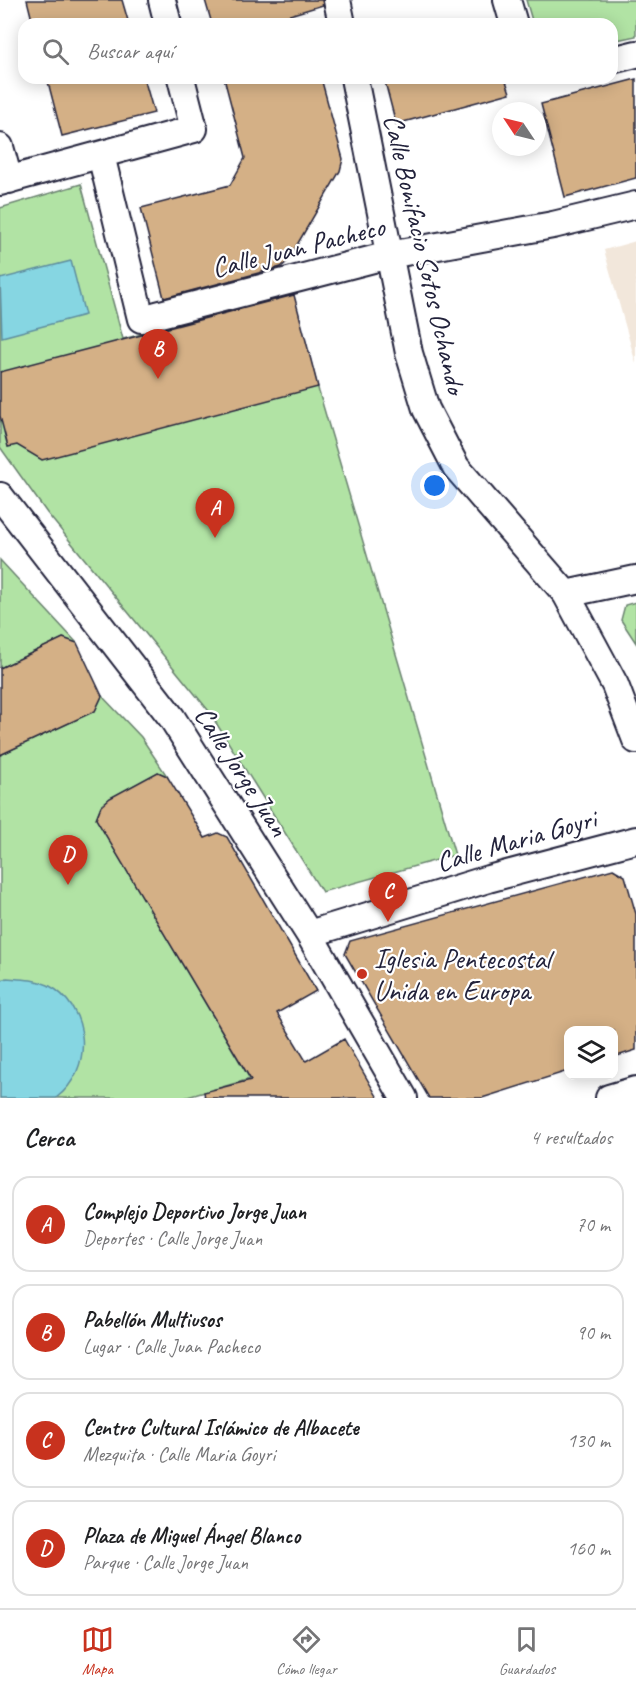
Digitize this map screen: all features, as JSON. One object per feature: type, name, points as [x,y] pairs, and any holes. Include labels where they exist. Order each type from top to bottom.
[{"type":"street","points":[[162,0],[166,18]]},
{"type":"street","points":[[338,0],[341,18]]},
{"type":"street","points":[[507,0],[512,18]]},
{"type":"street","points":[[618,58],[636,54]]},
{"type":"street","points":[[0,147],[4,181],[194,129],[183,84]]},
{"type":"street","name":"Calle Bonifacio Sotos Ochando","points":[[355,84],[389,255],[413,364],[426,409],[462,475],[566,594],[631,710],[636,740]]},
{"type":"street","name":"Calle Juan Pacheco","points":[[101,155],[141,319],[389,255],[553,225],[636,205]]},
{"type":"street","name":"Calle Jorge Juan","points":[[0,496],[172,718],[309,934],[404,1098]]},
{"type":"street","points":[[566,594],[636,579]]},
{"type":"street","name":"Calle Maria Goyri","points":[[309,934],[488,879],[636,840]]},
{"type":"street","points":[[609,1098],[636,1090]]},
{"type":"shaded area","points":[[636,241],[636,364],[604,250]]},
{"type":"green space","points":[[526,0],[636,0],[636,36],[618,40],[618,18],[531,18]]},
{"type":"green space","points":[[81,184],[123,339],[293,294],[319,392],[455,855],[322,892],[208,710],[47,513],[0,447],[0,208]]},
{"type":"green space","points":[[0,560],[77,643],[63,638],[0,668]]},
{"type":"green space","points":[[636,602],[636,643],[621,620],[625,605]]},
{"type":"green space","points":[[102,696],[141,737],[167,776],[158,772],[110,798],[101,806],[96,818],[250,1079],[184,1098],[0,1098],[0,755],[95,711]]},
{"type":"water","points":[[71,261],[85,315],[2,337],[0,279]]},
{"type":"water","points":[[7,978],[33,980],[48,985],[62,995],[73,1008],[82,1039],[82,1056],[77,1072],[56,1098],[0,1098],[0,981]]},
{"type":"building","points":[[27,0],[122,0],[127,18],[32,18]]},
{"type":"building","points":[[205,0],[322,0],[323,5],[280,18],[210,18]]},
{"type":"building","points":[[636,79],[636,178],[565,197],[546,123],[546,103]]},
{"type":"building","points":[[49,84],[146,84],[154,113],[62,136]]},
{"type":"building","points":[[226,84],[323,84],[343,159],[340,171],[287,262],[281,267],[164,298],[141,208],[230,185],[245,158]]},
{"type":"building","points":[[386,84],[507,84],[510,93],[396,124]]},
{"type":"building","points":[[294,295],[318,387],[42,460],[17,445],[8,447],[0,416],[0,372]]},
{"type":"building","points":[[63,638],[77,643],[102,696],[95,711],[0,755],[0,668]]},
{"type":"building","points":[[158,772],[167,776],[205,838],[218,833],[227,837],[316,991],[277,1013],[306,1061],[344,1039],[378,1098],[205,1098],[204,1092],[251,1080],[96,819],[101,806],[110,798]]},
{"type":"building","points":[[613,869],[625,876],[636,914],[636,1050],[618,1056],[618,1026],[564,1026],[564,1072],[482,1098],[429,1098],[345,954],[350,941]]},
{"type":"place","name":"Pabellón Multiusos","points":[[158,379]]},
{"type":"place","name":"Complejo Deportivo Jorge Juan","points":[[215,538]]},
{"type":"place","name":"Plaza de Miguel Ángel Blanco","points":[[68,885]]},
{"type":"place","name":"Centro Cultural Islámico de Albacete","points":[[388,922]]},
{"type":"place","name":"Iglesia Pentecostal Unida en Europa","points":[[362,974]]}]
